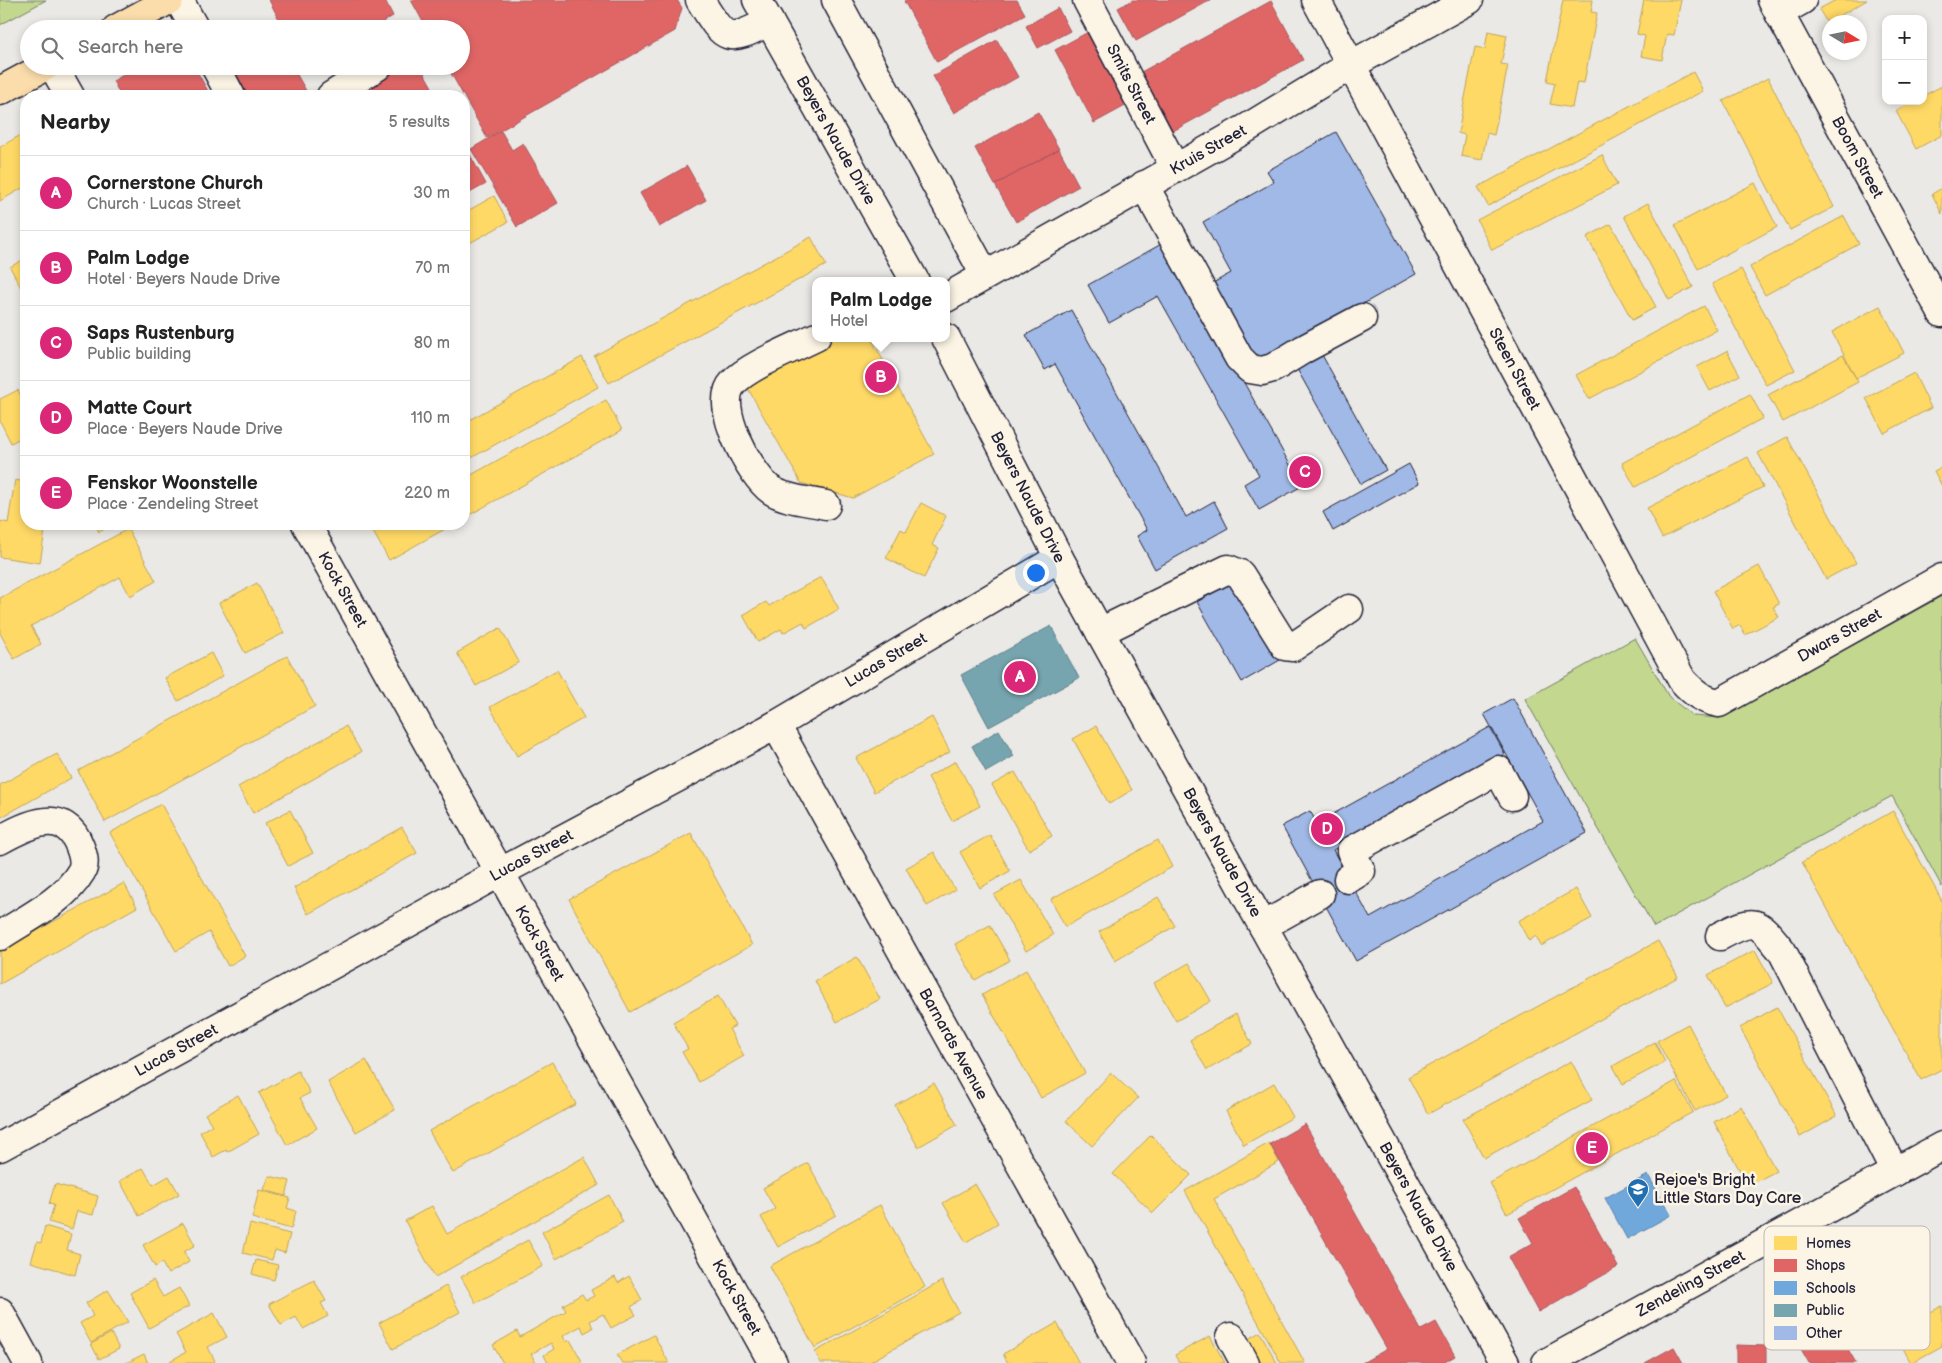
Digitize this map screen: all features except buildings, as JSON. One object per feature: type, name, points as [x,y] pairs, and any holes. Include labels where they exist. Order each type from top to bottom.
[{"type":"main road","points":[[132,20],[169,0]]},
{"type":"main road","points":[[0,92],[30,75]]},
{"type":"street","points":[[179,0],[190,20]]},
{"type":"street","points":[[700,0],[719,31],[731,35],[746,34],[763,11]]},
{"type":"street","points":[[836,0],[985,275]]},
{"type":"street","name":"Smits Street","points":[[1087,0],[1176,168]]},
{"type":"street","name":"Steen Street","points":[[1316,0],[1682,680],[1693,692],[1706,700],[1719,703],[1736,693]]},
{"type":"street","name":"Kruis Street","points":[[950,296],[1176,168],[1351,65],[1469,0]]},
{"type":"street","name":"Boom Street","points":[[1784,4],[1942,313]]},
{"type":"street","name":"Beyers Naude Drive","points":[[763,11],[912,277]]},
{"type":"street","points":[[58,75],[67,90]]},
{"type":"street","points":[[220,75],[228,90]]},
{"type":"street","points":[[340,90],[364,75]]},
{"type":"street","points":[[1144,185],[1239,358],[1250,369],[1262,371],[1273,368],[1310,345],[1362,318]]},
{"type":"street","points":[[812,339],[744,374],[732,383],[726,396],[727,410],[735,435],[761,482],[774,492],[788,497],[826,505]]},
{"type":"street","name":"Beyers Naude Drive","points":[[948,342],[1059,558],[1505,1363]]},
{"type":"street","name":"Kock Street","points":[[309,530],[773,1363]]},
{"type":"street","name":"Lucas Street","points":[[0,1147],[499,873],[776,725],[1059,558]]},
{"type":"street","points":[[1100,632],[1228,569],[1240,574],[1285,646],[1293,647],[1348,610]]},
{"type":"street","name":"Dwars Street","points":[[1736,693],[1942,578]]},
{"type":"street","name":"Barnards Avenue","points":[[776,725],[1131,1363]]},
{"type":"street","points":[[1348,879],[1361,871],[1350,851],[1498,770],[1512,796]]},
{"type":"street","points":[[0,840],[39,822],[57,822],[68,829],[78,842],[83,858],[82,870],[74,883],[52,901],[0,936]]},
{"type":"street","points":[[1263,926],[1320,894]]},
{"type":"street","points":[[1720,936],[1744,924],[1752,923],[1763,927],[1782,951],[1895,1172]]},
{"type":"street","name":"Zendeling Street","points":[[1796,1226],[1942,1146]]},
{"type":"street","name":"Zendeling Street","points":[[1546,1363],[1764,1244]]},
{"type":"street","points":[[0,1312],[28,1363]]},
{"type":"street","points":[[1231,1337],[1245,1363]]},
{"type":"green space","points":[[0,0],[46,0],[0,25]]},
{"type":"green space","points":[[1942,596],[1942,887],[1892,796],[1654,927],[1525,699],[1635,638],[1669,697],[1693,716],[1720,718]]},
{"type":"place","name":"Palm Lodge","points":[[881,377]]},
{"type":"place","name":"Saps Rustenburg","points":[[1305,472]]},
{"type":"place","name":"Cornerstone Church","points":[[1020,677]]},
{"type":"place","name":"Matte Court","points":[[1327,829]]},
{"type":"place","name":"Fenskor Woonstelle","points":[[1592,1148]]},
{"type":"place","name":"Rejoe's Bright Little Stars Day Care","points":[[1638,1208]]}]
